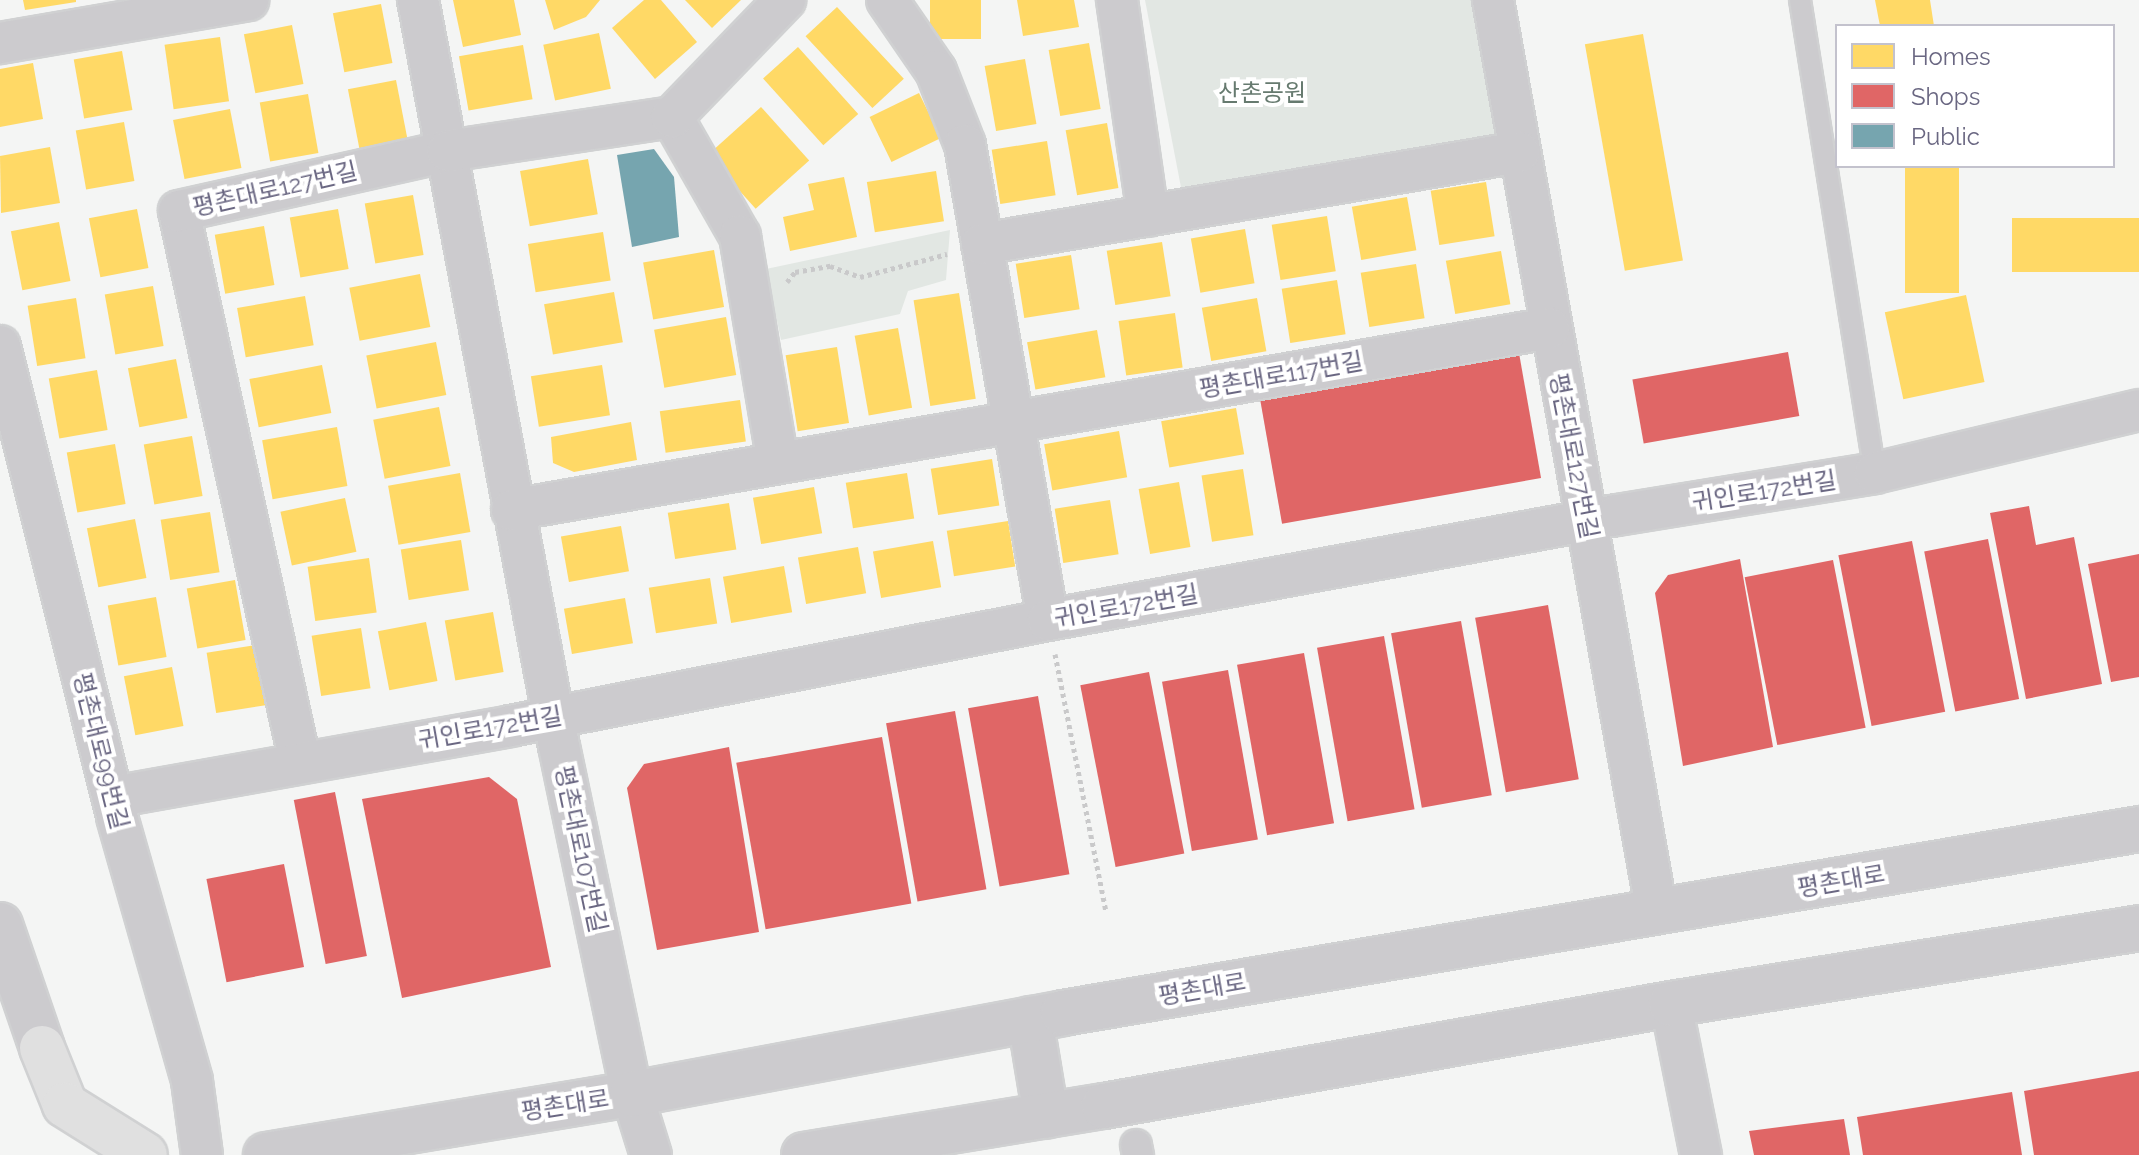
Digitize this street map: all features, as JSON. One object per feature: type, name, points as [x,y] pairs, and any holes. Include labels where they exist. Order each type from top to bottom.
[{"type":"main road","points":[[42,1048],[65,1105],[145,1155]]},
{"type":"street","points":[[0,43],[248,0]]},
{"type":"street","name":"평촌대로107번길","points":[[418,0],[553,717],[632,1094],[651,1155]]},
{"type":"street","points":[[778,463],[740,236],[672,117],[785,0]]},
{"type":"street","points":[[887,0],[936,71],[961,133],[1048,620]]},
{"type":"street","points":[[1117,0],[1148,216]]},
{"type":"street","name":"평촌대로127번길","points":[[1493,0],[1549,328],[1657,912]]},
{"type":"street","name":"평촌대로127번길","points":[[300,761],[179,211],[448,151],[672,117]]},
{"type":"street","points":[[982,244],[1519,152]]},
{"type":"street","name":"평촌대로117번길","points":[[1013,422],[1549,328]]},
{"type":"street","name":"평촌대로99번길","points":[[0,346],[113,797],[192,1081],[202,1155]]},
{"type":"street","name":"귀인로172번길","points":[[113,797],[553,717],[1048,620],[1875,473],[2139,410]]},
{"type":"street","points":[[512,510],[1013,422]]},
{"type":"street","name":"평촌대로","points":[[266,1155],[632,1094],[1030,1019],[2139,829]]},
{"type":"street","points":[[0,925],[42,1048]]},
{"type":"street","points":[[804,1155],[1046,1116],[1671,1004],[2139,928]]},
{"type":"street","points":[[1671,1004],[1701,1155]]},
{"type":"street","points":[[1030,1019],[1046,1116]]},
{"type":"lane","points":[[1800,0],[1875,473]]},
{"type":"path","points":[[755,322],[795,272],[830,266],[860,277],[982,244]]},
{"type":"path","points":[[1048,620],[1106,912]]},
{"type":"green space","name":"산촌공원","points":[[1145,0],[1482,0],[1508,139],[1184,203]]},
{"type":"green space","points":[[950,230],[946,280],[908,291],[900,314],[781,340],[766,269]]},
{"type":"building: Homes","points":[[23,0],[76,0],[76,2],[25,10]]},
{"type":"building: Homes","points":[[453,0],[514,0],[521,35],[463,47]]},
{"type":"building: Homes","points":[[545,0],[600,0],[586,17],[554,30]]},
{"type":"building: Homes","points":[[644,0],[661,0],[697,42],[655,79],[612,28]]},
{"type":"building: Homes","points":[[685,0],[741,0],[712,28]]},
{"type":"building: Homes","points":[[930,0],[981,0],[981,39],[930,39]]},
{"type":"building: Homes","points":[[1017,0],[1074,0],[1079,27],[1023,36]]},
{"type":"building: Homes","points":[[1875,0],[1930,0],[1934,24],[1880,24]]},
{"type":"building: Homes","points":[[381,4],[392,63],[344,72],[333,13]]},
{"type":"building: Homes","points":[[837,7],[904,79],[872,108],[806,36]]},
{"type":"building: Homes","points":[[292,25],[303,84],[255,93],[244,34]]},
{"type":"building: Homes","points":[[599,33],[611,89],[555,101],[543,45]]},
{"type":"building: Homes","points":[[1643,34],[1683,261],[1625,271],[1585,44]]},
{"type":"building: Homes","points":[[220,37],[229,101],[174,109],[165,45]]},
{"type":"building: Homes","points":[[1089,43],[1101,109],[1060,116],[1049,50]]},
{"type":"building: Homes","points":[[523,45],[533,99],[469,110],[459,56]]},
{"type":"building: Homes","points":[[798,47],[858,114],[823,145],[763,78]]},
{"type":"building: Homes","points":[[122,51],[132,110],[84,119],[74,60]]},
{"type":"building: Homes","points":[[1025,59],[1036,124],[996,131],[985,66]]},
{"type":"building: Homes","points":[[33,63],[43,119],[0,127],[0,69]]},
{"type":"building: Homes","points":[[396,80],[407,139],[359,148],[348,89]]},
{"type":"building: Homes","points":[[919,93],[941,138],[891,162],[870,117]]},
{"type":"building: Homes","points":[[308,94],[318,153],[270,162],[260,103]]},
{"type":"building: Homes","points":[[761,107],[809,161],[756,209],[707,155]]},
{"type":"building: Homes","points":[[230,109],[241,168],[185,179],[173,120]]},
{"type":"building: Homes","points":[[124,122],[134,181],[86,190],[76,131]]},
{"type":"building: Homes","points":[[1107,123],[1118,188],[1077,195],[1066,130]]},
{"type":"building: Homes","points":[[1047,141],[1056,195],[1000,204],[992,150]]},
{"type":"building: Homes","points":[[50,147],[60,203],[1,213],[0,156]]},
{"type":"building: Homes","points":[[588,159],[598,214],[530,226],[520,171]]},
{"type":"building: Homes","points":[[1905,168],[1959,168],[1959,293],[1905,293]]},
{"type":"building: Homes","points":[[936,171],[944,221],[875,232],[867,182]]},
{"type":"building: Homes","points":[[844,177],[857,237],[790,251],[783,217],[814,210],[808,184]]},
{"type":"building: Homes","points":[[1486,182],[1495,236],[1439,245],[1431,191]]},
{"type":"building: Homes","points":[[413,195],[424,255],[375,264],[365,204]]},
{"type":"building: Homes","points":[[1407,197],[1416,250],[1361,260],[1352,207]]},
{"type":"building: Homes","points":[[137,209],[148,268],[100,277],[89,218]]},
{"type":"building: Homes","points":[[338,209],[349,269],[300,278],[290,218]]},
{"type":"building: Homes","points":[[1327,216],[1336,271],[1280,280],[1272,225]]},
{"type":"building: Homes","points":[[2012,218],[2139,218],[2139,272],[2012,272]]},
{"type":"building: Homes","points":[[59,222],[70,281],[22,290],[11,231]]},
{"type":"building: Homes","points":[[264,226],[274,285],[225,294],[215,235]]},
{"type":"building: Homes","points":[[1245,229],[1255,283],[1200,293],[1191,239]]},
{"type":"building: Homes","points":[[603,232],[611,280],[536,292],[528,244]]},
{"type":"building: Homes","points":[[1162,242],[1171,296],[1115,305],[1107,251]]},
{"type":"building: Homes","points":[[714,250],[724,307],[653,320],[643,263]]},
{"type":"building: Homes","points":[[1501,251],[1510,304],[1455,314],[1446,261]]},
{"type":"building: Homes","points":[[1071,255],[1080,309],[1024,318],[1016,264]]},
{"type":"building: Homes","points":[[1416,264],[1425,318],[1369,327],[1361,273]]},
{"type":"building: Homes","points":[[420,274],[430,327],[360,341],[349,288]]},
{"type":"building: Homes","points":[[1337,280],[1346,334],[1290,343],[1282,289]]},
{"type":"building: Homes","points":[[153,286],[164,346],[115,355],[105,295]]},
{"type":"building: Homes","points":[[614,292],[623,342],[553,355],[544,304]]},
{"type":"building: Homes","points":[[959,293],[976,399],[930,406],[914,300]]},
{"type":"building: Homes","points":[[1966,295],[1985,382],[1903,399],[1885,312]]},
{"type":"building: Homes","points":[[305,296],[314,345],[246,357],[237,308]]},
{"type":"building: Homes","points":[[76,298],[86,358],[37,366],[28,306]]},
{"type":"building: Homes","points":[[1257,298],[1266,351],[1211,361],[1202,308]]},
{"type":"building: Homes","points":[[1175,313],[1183,367],[1126,375],[1119,321]]},
{"type":"building: Homes","points":[[726,317],[736,375],[664,388],[654,330]]},
{"type":"building: Homes","points":[[898,328],[912,408],[869,415],[855,336]]},
{"type":"building: Homes","points":[[1097,330],[1105,377],[1035,390],[1027,342]]},
{"type":"building: Homes","points":[[436,342],[446,395],[377,409],[366,356]]},
{"type":"building: Homes","points":[[837,347],[849,423],[798,431],[786,355]]},
{"type":"building: Homes","points":[[176,359],[187,418],[139,427],[128,368]]},
{"type":"building: Homes","points":[[322,365],[331,413],[259,427],[249,379]]},
{"type":"building: Homes","points":[[602,365],[610,415],[539,427],[531,376]]},
{"type":"building: Homes","points":[[97,370],[108,430],[59,439],[49,379]]},
{"type":"building: Homes","points":[[740,400],[746,442],[666,453],[660,411]]},
{"type":"building: Homes","points":[[439,407],[450,466],[385,479],[373,420]]},
{"type":"building: Homes","points":[[1236,408],[1244,454],[1169,467],[1161,421]]},
{"type":"building: Homes","points":[[631,422],[637,460],[574,472],[553,463],[551,437]]},
{"type":"building: Homes","points":[[337,427],[347,486],[273,499],[262,440]]},
{"type":"building: Homes","points":[[1119,431],[1127,477],[1052,490],[1044,444]]},
{"type":"building: Homes","points":[[192,436],[203,496],[154,505],[144,445]]},
{"type":"building: Homes","points":[[115,444],[126,504],[77,513],[67,453]]},
{"type":"building: Homes","points":[[992,459],[999,505],[938,515],[931,469]]},
{"type":"building: Homes","points":[[1243,469],[1253,535],[1212,542],[1202,476]]},
{"type":"building: Homes","points":[[460,473],[470,532],[399,545],[388,486]]},
{"type":"building: Homes","points":[[907,473],[914,518],[853,528],[846,483]]},
{"type":"building: Homes","points":[[1179,482],[1190,547],[1150,554],[1139,489]]},
{"type":"building: Homes","points":[[814,487],[822,533],[761,544],[753,498]]},
{"type":"building: Homes","points":[[345,498],[356,552],[292,566],[280,512]]},
{"type":"building: Homes","points":[[1110,500],[1119,554],[1063,563],[1055,509]]},
{"type":"building: Homes","points":[[729,503],[736,549],[675,559],[668,513]]},
{"type":"building: Homes","points":[[210,512],[220,572],[170,580],[161,520]]},
{"type":"building: Homes","points":[[135,519],[146,578],[98,587],[87,528]]},
{"type":"building: Homes","points":[[1008,521],[1015,566],[954,576],[947,531]]},
{"type":"building: Homes","points":[[621,526],[629,571],[569,582],[561,537]]},
{"type":"building: Homes","points":[[461,540],[469,590],[409,600],[401,550]]},
{"type":"building: Homes","points":[[933,541],[941,587],[881,598],[873,552]]},
{"type":"building: Homes","points":[[858,547],[866,593],[806,604],[798,558]]},
{"type":"building: Homes","points":[[369,558],[377,612],[315,621],[308,567]]},
{"type":"building: Homes","points":[[784,566],[792,612],[731,623],[723,577]]},
{"type":"building: Homes","points":[[710,578],[717,623],[656,633],[649,588]]},
{"type":"building: Homes","points":[[235,580],[246,640],[197,649],[187,589]]},
{"type":"building: Homes","points":[[156,597],[167,657],[118,666],[108,606]]},
{"type":"building: Homes","points":[[625,598],[633,643],[572,654],[564,609]]},
{"type":"building: Homes","points":[[493,612],[504,672],[455,681],[445,621]]},
{"type":"building: Homes","points":[[426,622],[437,681],[389,690],[378,631]]},
{"type":"building: Homes","points":[[361,628],[371,688],[321,696],[312,636]]},
{"type":"building: Homes","points":[[256,645],[266,705],[216,713],[207,653]]},
{"type":"building: Homes","points":[[172,667],[183,726],[135,735],[124,676]]},
{"type":"building: Shops","points":[[1788,352],[1799,416],[1644,443],[1632,379]]},
{"type":"building: Shops","points":[[1519,353],[1541,478],[1282,524],[1260,399]]},
{"type":"building: Shops","points":[[2029,506],[2036,545],[2074,537],[2102,684],[2026,699],[1990,513]]},
{"type":"building: Shops","points":[[1988,539],[2019,699],[1955,711],[1924,551]]},
{"type":"building: Shops","points":[[1912,541],[1945,712],[1872,726],[1838,555]]},
{"type":"building: Shops","points":[[2139,554],[2139,677],[2111,682],[2088,564]]},
{"type":"building: Shops","points":[[1740,559],[1773,747],[1683,766],[1655,593],[1668,575]]},
{"type":"building: Shops","points":[[1833,560],[1866,728],[1777,745],[1745,577]]},
{"type":"building: Shops","points":[[1548,605],[1579,779],[1506,792],[1475,618]]},
{"type":"building: Shops","points":[[1461,621],[1492,795],[1422,808],[1391,633]]},
{"type":"building: Shops","points":[[1384,636],[1415,809],[1348,821],[1317,648]]},
{"type":"building: Shops","points":[[1304,653],[1334,823],[1267,835],[1237,665]]},
{"type":"building: Shops","points":[[1228,670],[1258,839],[1192,851],[1162,682]]},
{"type":"building: Shops","points":[[1149,672],[1184,854],[1116,867],[1080,685]]},
{"type":"building: Shops","points":[[1038,696],[1069,874],[1000,887],[968,708]]},
{"type":"building: Shops","points":[[955,711],[986,889],[917,901],[886,723]]},
{"type":"building: Shops","points":[[882,737],[911,903],[766,929],[736,763]]},
{"type":"building: Shops","points":[[729,747],[759,932],[657,950],[627,788],[644,764]]},
{"type":"building: Shops","points":[[489,777],[517,799],[551,967],[402,998],[362,799]]},
{"type":"building: Shops","points":[[335,792],[367,956],[326,964],[294,800]]},
{"type":"building: Shops","points":[[284,864],[304,967],[226,982],[206,879]]},
{"type":"building: Shops","points":[[2139,1071],[2139,1155],[2034,1155],[2024,1091]]},
{"type":"building: Shops","points":[[2012,1092],[2022,1155],[1863,1155],[1857,1117]]},
{"type":"building: Shops","points":[[1844,1119],[1850,1155],[1754,1155],[1749,1131]]},
{"type":"building: Public","points":[[654,149],[674,177],[679,237],[632,247],[617,155]]}]
